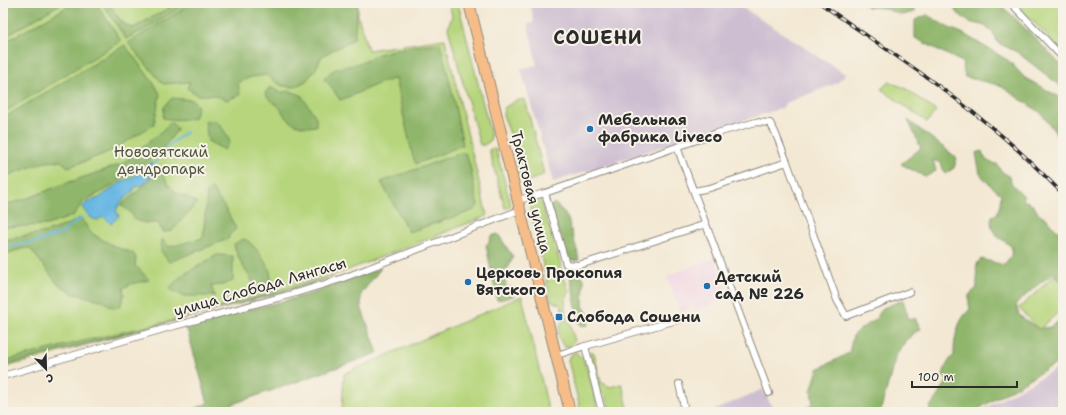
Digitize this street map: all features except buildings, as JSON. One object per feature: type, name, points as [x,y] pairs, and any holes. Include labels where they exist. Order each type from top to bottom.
[{"type":"main road","name":"Трактовая улица","points":[[469,3],[570,412]]},
{"type":"street","points":[[1011,3],[1063,58]]},
{"type":"street","name":"улица Слобода Лянгасы","points":[[3,376],[338,280],[545,193],[717,133],[756,122],[770,123],[787,162]]},
{"type":"street","points":[[677,147],[769,393]]},
{"type":"street","points":[[694,191],[710,188],[787,162],[836,300],[846,316],[908,292]]},
{"type":"street","points":[[545,193],[566,264],[578,265],[586,263],[706,224]]},
{"type":"street","points":[[557,355],[684,318]]},
{"type":"street","points":[[584,346],[602,412]]},
{"type":"street","points":[[679,384],[684,407],[682,412]]},
{"type":"shaded area","points":[[530,3],[736,3],[845,74],[837,83],[786,103],[782,108],[553,182],[521,69],[537,65],[528,24],[534,22]]},
{"type":"shaded area","points":[[714,258],[730,298],[695,311],[694,308],[680,313],[667,276]]},
{"type":"shaded area","points":[[1063,365],[1063,412],[977,412],[982,410]]},
{"type":"shaded area","points":[[763,389],[770,403],[777,412],[710,412]]},
{"type":"green space","name":"Нововятский дендропарк","points":[[3,3],[358,3],[358,16],[368,50],[445,39],[487,216],[340,273],[3,368]]},
{"type":"green space","points":[[3,3],[62,3],[3,38]]},
{"type":"green space","points":[[74,3],[96,3],[121,41],[3,113],[3,43]]},
{"type":"green space","points":[[102,3],[109,3],[116,15],[125,24],[133,28],[178,3],[187,3],[144,30],[126,39]]},
{"type":"green space","points":[[192,3],[358,3],[354,39],[322,56],[315,70],[306,81],[294,87],[282,86],[266,75],[251,77],[238,83],[240,95],[227,100],[213,95],[197,95],[187,88],[190,82],[163,84],[128,43]]},
{"type":"green space","points":[[449,3],[458,3],[491,136],[490,141],[484,145],[480,145],[448,28],[452,16]]},
{"type":"green space","points":[[863,3],[912,3],[915,12],[902,15],[884,8],[867,7]]},
{"type":"green space","points":[[955,3],[998,3],[1016,19],[1063,67],[1063,88],[1017,52],[998,43],[992,32],[985,26],[969,22],[955,11]]},
{"type":"green space","points":[[1015,3],[1063,3],[1063,52]]},
{"type":"green space","points":[[927,15],[949,28],[962,33],[1009,61],[1025,78],[1063,99],[1063,143],[1041,113],[999,85],[965,77],[962,62],[915,38],[915,20]]},
{"type":"green space","points":[[440,43],[463,145],[416,164],[413,157],[395,79],[381,83],[340,100],[324,79],[328,74],[336,69],[354,65],[391,50]]},
{"type":"green space","points":[[125,45],[160,94],[154,124],[113,150],[86,161],[68,167],[61,161],[45,162],[3,177],[3,118]]},
{"type":"green space","points":[[889,82],[905,88],[936,111],[927,122],[881,89]]},
{"type":"green space","points":[[270,87],[279,92],[290,91],[301,95],[316,117],[316,126],[299,126],[288,119],[280,108],[266,95],[265,93]]},
{"type":"green space","points":[[172,98],[193,100],[198,107],[194,118],[178,120],[163,118],[164,107]]},
{"type":"green space","points":[[525,99],[544,174],[524,182],[519,178],[511,136],[503,115],[504,108],[515,101]]},
{"type":"green space","points":[[908,120],[957,158],[954,168],[945,174],[941,163],[933,160],[936,171],[925,177],[901,164],[921,148]]},
{"type":"green space","points":[[205,121],[216,121],[224,130],[230,142],[224,150],[208,141]]},
{"type":"green space","points":[[170,122],[178,129],[164,147],[147,162],[107,189],[84,201],[73,216],[47,225],[3,227],[3,206],[122,164],[163,130]]},
{"type":"green space","points":[[493,148],[496,150],[511,205],[508,208],[505,208],[489,150]]},
{"type":"green space","points":[[982,151],[987,160],[997,164],[1001,171],[1009,176],[1012,184],[1023,195],[1024,201],[1033,205],[1038,213],[1046,218],[1059,232],[1063,231],[1063,282],[1054,273],[1016,304],[1019,315],[1038,329],[1050,327],[1063,318],[1063,361],[1048,368],[973,412],[929,412],[930,407],[947,382],[947,378],[943,375],[947,364],[954,355],[957,330],[962,319],[970,309],[969,295],[977,287],[977,264],[981,259],[1004,265],[1011,256],[1012,247],[996,235],[992,227],[992,216],[997,214],[1001,194],[980,174],[976,153]]},
{"type":"green space","points":[[460,153],[465,153],[470,165],[478,205],[475,210],[409,232],[381,182]]},
{"type":"green space","points":[[159,168],[169,185],[179,195],[185,196],[197,203],[172,231],[163,232],[158,223],[145,223],[135,220],[131,213],[121,205],[138,191]]},
{"type":"green space","points":[[212,189],[227,211],[236,229],[230,234],[228,239],[169,262],[161,251],[162,239],[169,247],[203,238],[207,193]]},
{"type":"green space","points":[[540,198],[569,292],[565,301],[565,311],[575,341],[571,345],[564,347],[558,333],[561,323],[564,320],[561,305],[551,301],[529,202]]},
{"type":"green space","points":[[554,203],[562,210],[568,219],[579,260],[568,261],[564,251],[562,237],[557,230],[549,208]]},
{"type":"green space","points":[[80,218],[90,232],[116,247],[133,253],[136,258],[135,266],[149,280],[131,284],[123,288],[124,295],[120,307],[114,308],[101,300],[74,294],[57,283],[30,248],[21,249],[3,255],[3,240],[46,232]]},
{"type":"green space","points":[[498,234],[513,257],[504,273],[506,287],[514,288],[513,296],[497,300],[486,245],[491,236]]},
{"type":"green space","points":[[244,239],[255,248],[269,268],[271,282],[263,287],[256,287],[238,255],[234,244]]},
{"type":"green space","points":[[217,255],[233,256],[233,281],[222,285],[211,286],[215,296],[183,296],[169,289],[181,276]]},
{"type":"green space","points":[[381,268],[361,294],[361,307],[378,353],[209,412],[188,412],[208,403],[186,326],[311,294]]},
{"type":"green space","points":[[574,271],[579,272],[584,279],[583,306],[587,311],[589,319],[588,325],[581,326],[579,322],[570,276]]},
{"type":"green space","points":[[1055,275],[1063,284],[1063,308],[1039,330],[1019,308]]},
{"type":"green space","points":[[334,277],[252,301],[3,366],[3,361],[180,319]]},
{"type":"green space","points":[[522,296],[549,412],[342,412],[344,374]]},
{"type":"green space","points":[[903,300],[909,320],[915,318],[921,329],[912,334],[897,353],[880,412],[803,412],[813,403],[811,392],[818,369],[849,353],[853,336],[860,329],[875,320],[883,308]]},
{"type":"green space","points":[[592,351],[594,353],[601,382],[610,387],[622,384],[629,412],[606,412],[609,406],[606,397],[601,392],[597,384],[589,353]]},
{"type":"green space","points":[[576,352],[583,359],[588,372],[599,412],[581,412],[568,360],[570,355]]},
{"type":"water","points":[[151,162],[153,168],[148,179],[143,185],[134,188],[133,192],[121,202],[116,210],[119,216],[111,224],[104,217],[97,220],[92,218],[83,209],[83,206],[86,203],[99,198],[121,182],[134,176]]},
{"type":"waterway","points":[[152,166],[168,146],[186,132]]},
{"type":"waterway","points":[[3,247],[36,242],[63,233],[71,224],[83,218]]},
{"type":"railway","points":[[820,3],[965,106],[995,130],[1063,194]]},
{"type":"place","name":"Мебельная фабрика Liveco","points":[[590,129]]},
{"type":"place","name":"Церковь Прокопия Вятского","points":[[468,282]]},
{"type":"place","name":"Детский сад № 226","points":[[707,286]]},
{"type":"place","name":"Слобода Сошени","points":[[559,317]]},
{"type":"district","name":"СОШЕНИ","points":[[598,37]]}]
